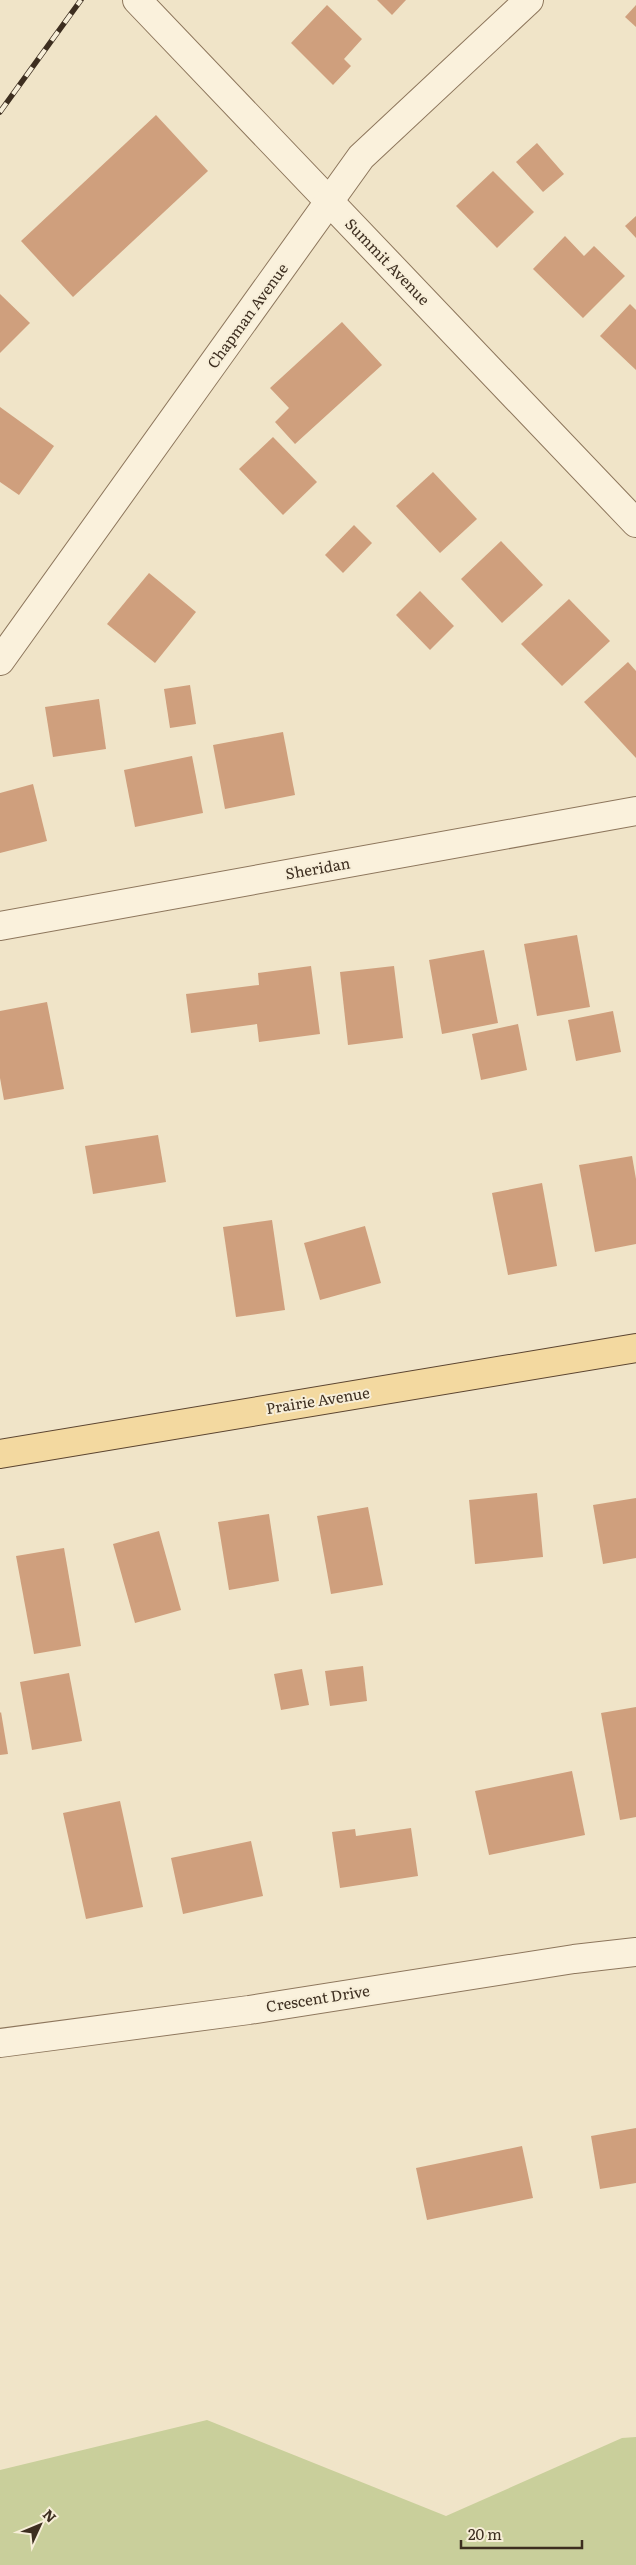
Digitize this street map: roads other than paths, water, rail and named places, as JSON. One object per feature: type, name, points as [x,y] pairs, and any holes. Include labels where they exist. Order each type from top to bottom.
[{"type":"main road","name":"Prairie Avenue","points":[[0,1454],[636,1348]]},
{"type":"street","name":"Summit Avenue","points":[[137,0],[636,523]]},
{"type":"street","name":"Chapman Avenue","points":[[0,661],[361,157],[529,0]]},
{"type":"street","name":"Sheridan","points":[[0,926],[636,811]]},
{"type":"street","name":"Crescent Drive","points":[[0,2043],[249,2010],[574,1959],[636,1952]]},
{"type":"railway","points":[[0,112],[81,0]]}]
